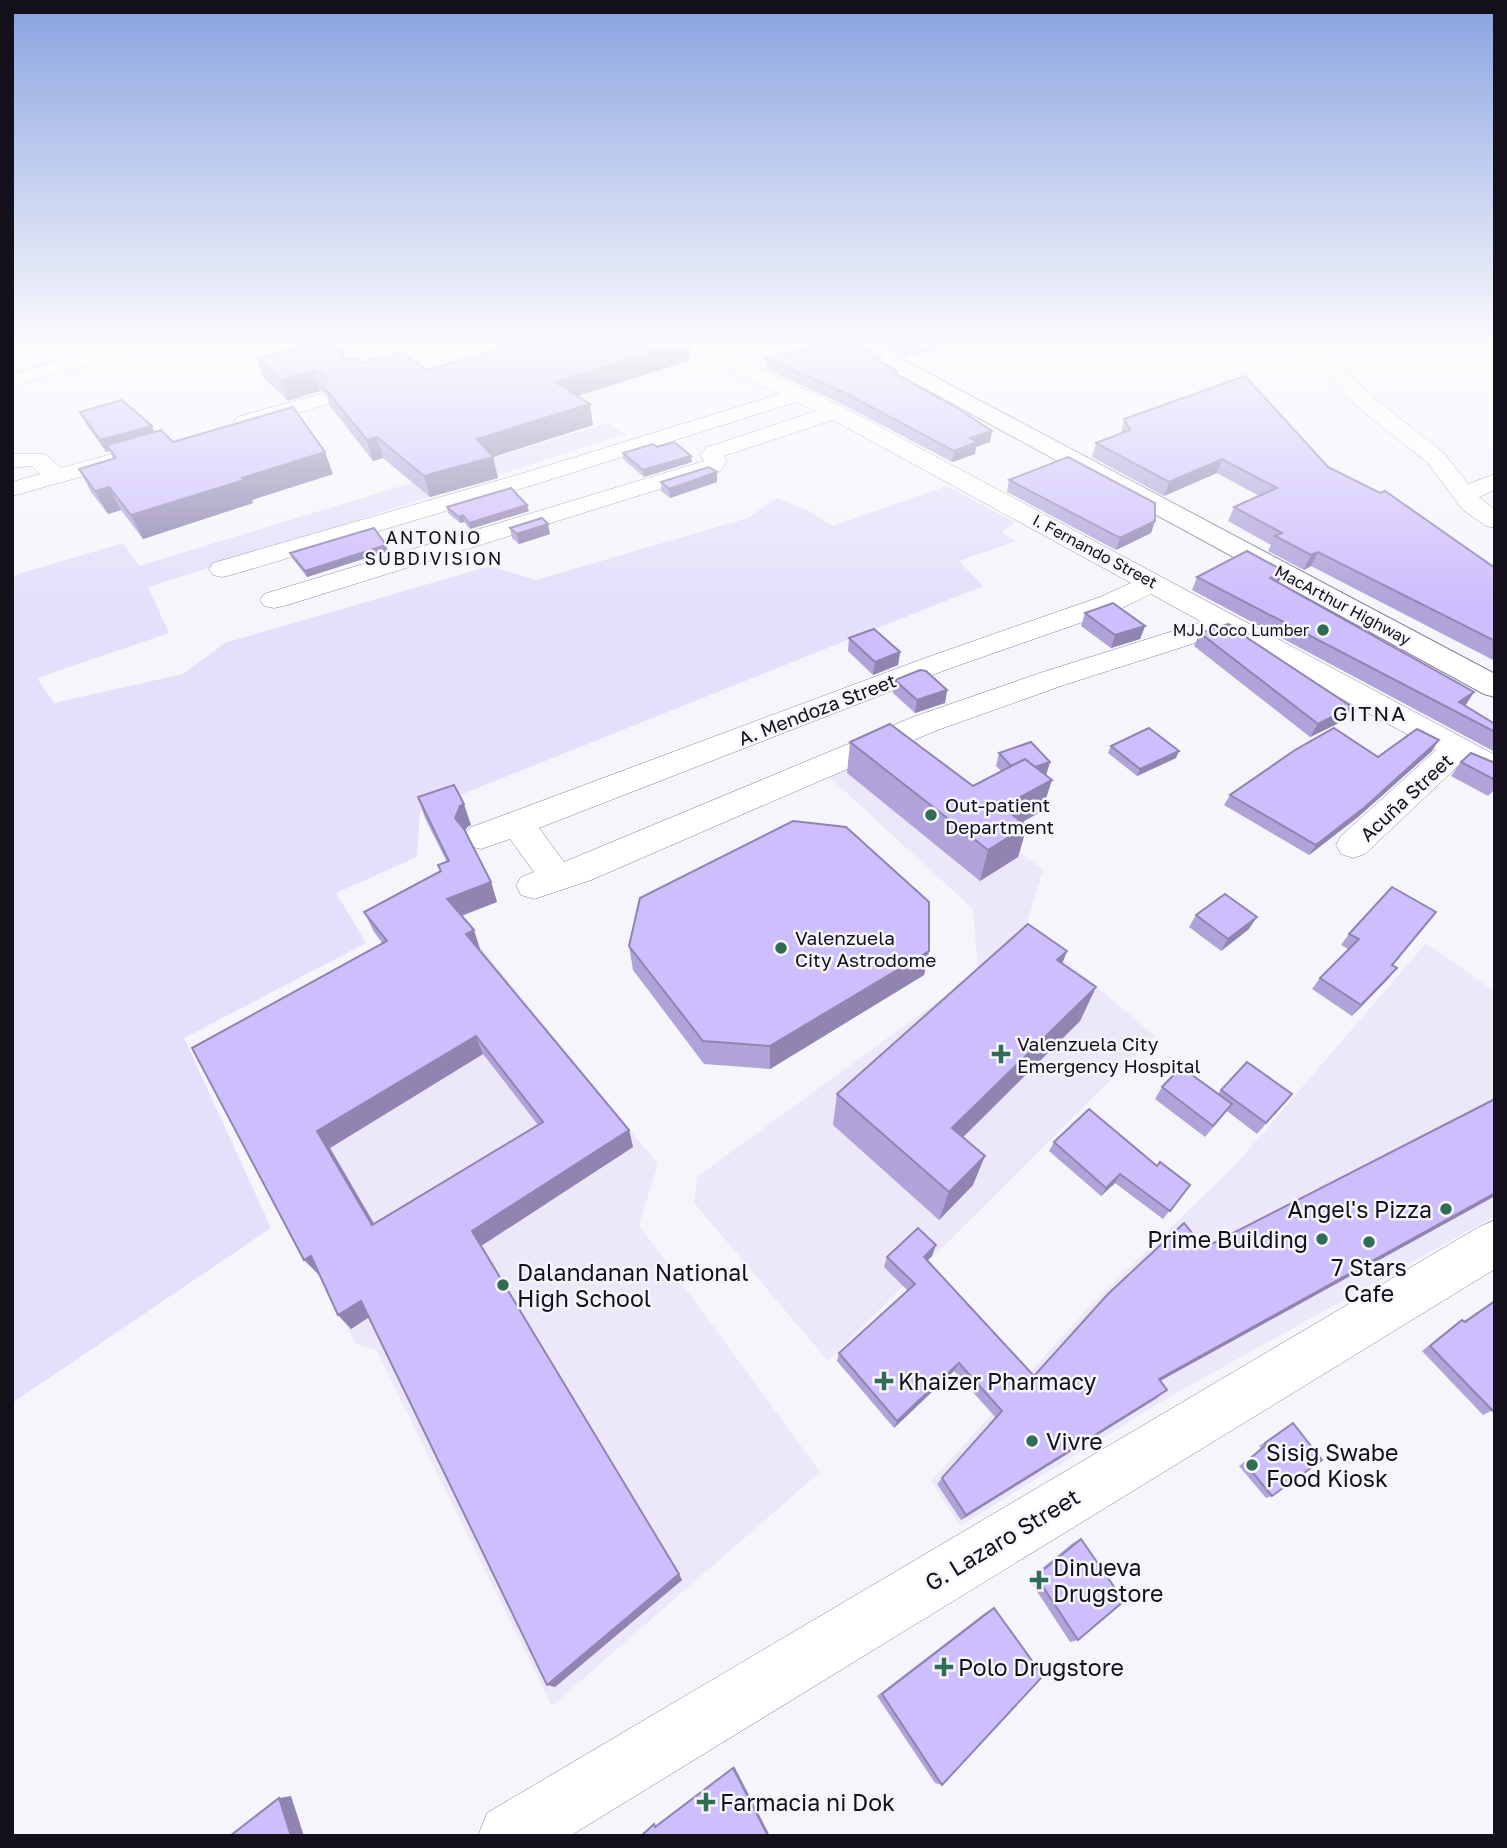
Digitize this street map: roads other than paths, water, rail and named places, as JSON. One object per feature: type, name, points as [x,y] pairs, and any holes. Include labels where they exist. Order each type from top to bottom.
[{"type":"highway","name":"MacArthur Highway","points":[[1018,430],[1495,687]]},
{"type":"street","points":[[222,569],[684,430]]},
{"type":"street","points":[[274,600],[713,465],[716,461],[710,455],[715,452],[780,430]]},
{"type":"street","name":"I. Fernando Street","points":[[869,430],[1495,769]]},
{"type":"street","points":[[1401,430],[1436,458],[1472,505],[1495,521]]},
{"type":"street","points":[[12,489],[149,450]]},
{"type":"street","points":[[12,461],[37,459],[57,476]]},
{"type":"street","points":[[1464,495],[1495,481]]},
{"type":"street","name":"A. Mendoza Street","points":[[481,836],[938,663],[1110,603],[1154,583]]},
{"type":"street","points":[[517,824],[545,882],[694,824],[881,741],[1041,681],[1228,623]]},
{"type":"street","name":"Acuña Street","points":[[1353,845],[1458,748]]},
{"type":"street","name":"G. Lazaro Street","points":[[510,1836],[1495,1243]]},
{"type":"place","name":"MJJ Coco Lumber","points":[[1323,630]]},
{"type":"place","name":"Out-patient Department","points":[[931,815]]},
{"type":"place","name":"Valenzuela City Astrodome","points":[[781,948]]},
{"type":"place","name":"Valenzuela City Emergency Hospital","points":[[1001,1054]]},
{"type":"place","name":"Angel's Pizza","points":[[1446,1209]]},
{"type":"place","name":"Prime Building","points":[[1322,1239]]},
{"type":"place","name":"7 Stars Cafe","points":[[1369,1242]]},
{"type":"place","name":"Dalandanan National High School","points":[[503,1285]]},
{"type":"place","name":"Khaizer Pharmacy","points":[[884,1381]]},
{"type":"place","name":"Vivre","points":[[1032,1441]]},
{"type":"place","name":"Sisig Swabe Food Kiosk","points":[[1252,1465]]},
{"type":"place","name":"Dinueva Drugstore","points":[[1039,1580]]},
{"type":"place","name":"Polo Drugstore","points":[[944,1667]]},
{"type":"place","name":"Farmacia ni Dok","points":[[706,1802]]},
{"type":"district","name":"ANTONIO SUBDIVISION","points":[[434,547]]},
{"type":"district","name":"GITNA","points":[[1370,713]]}]
